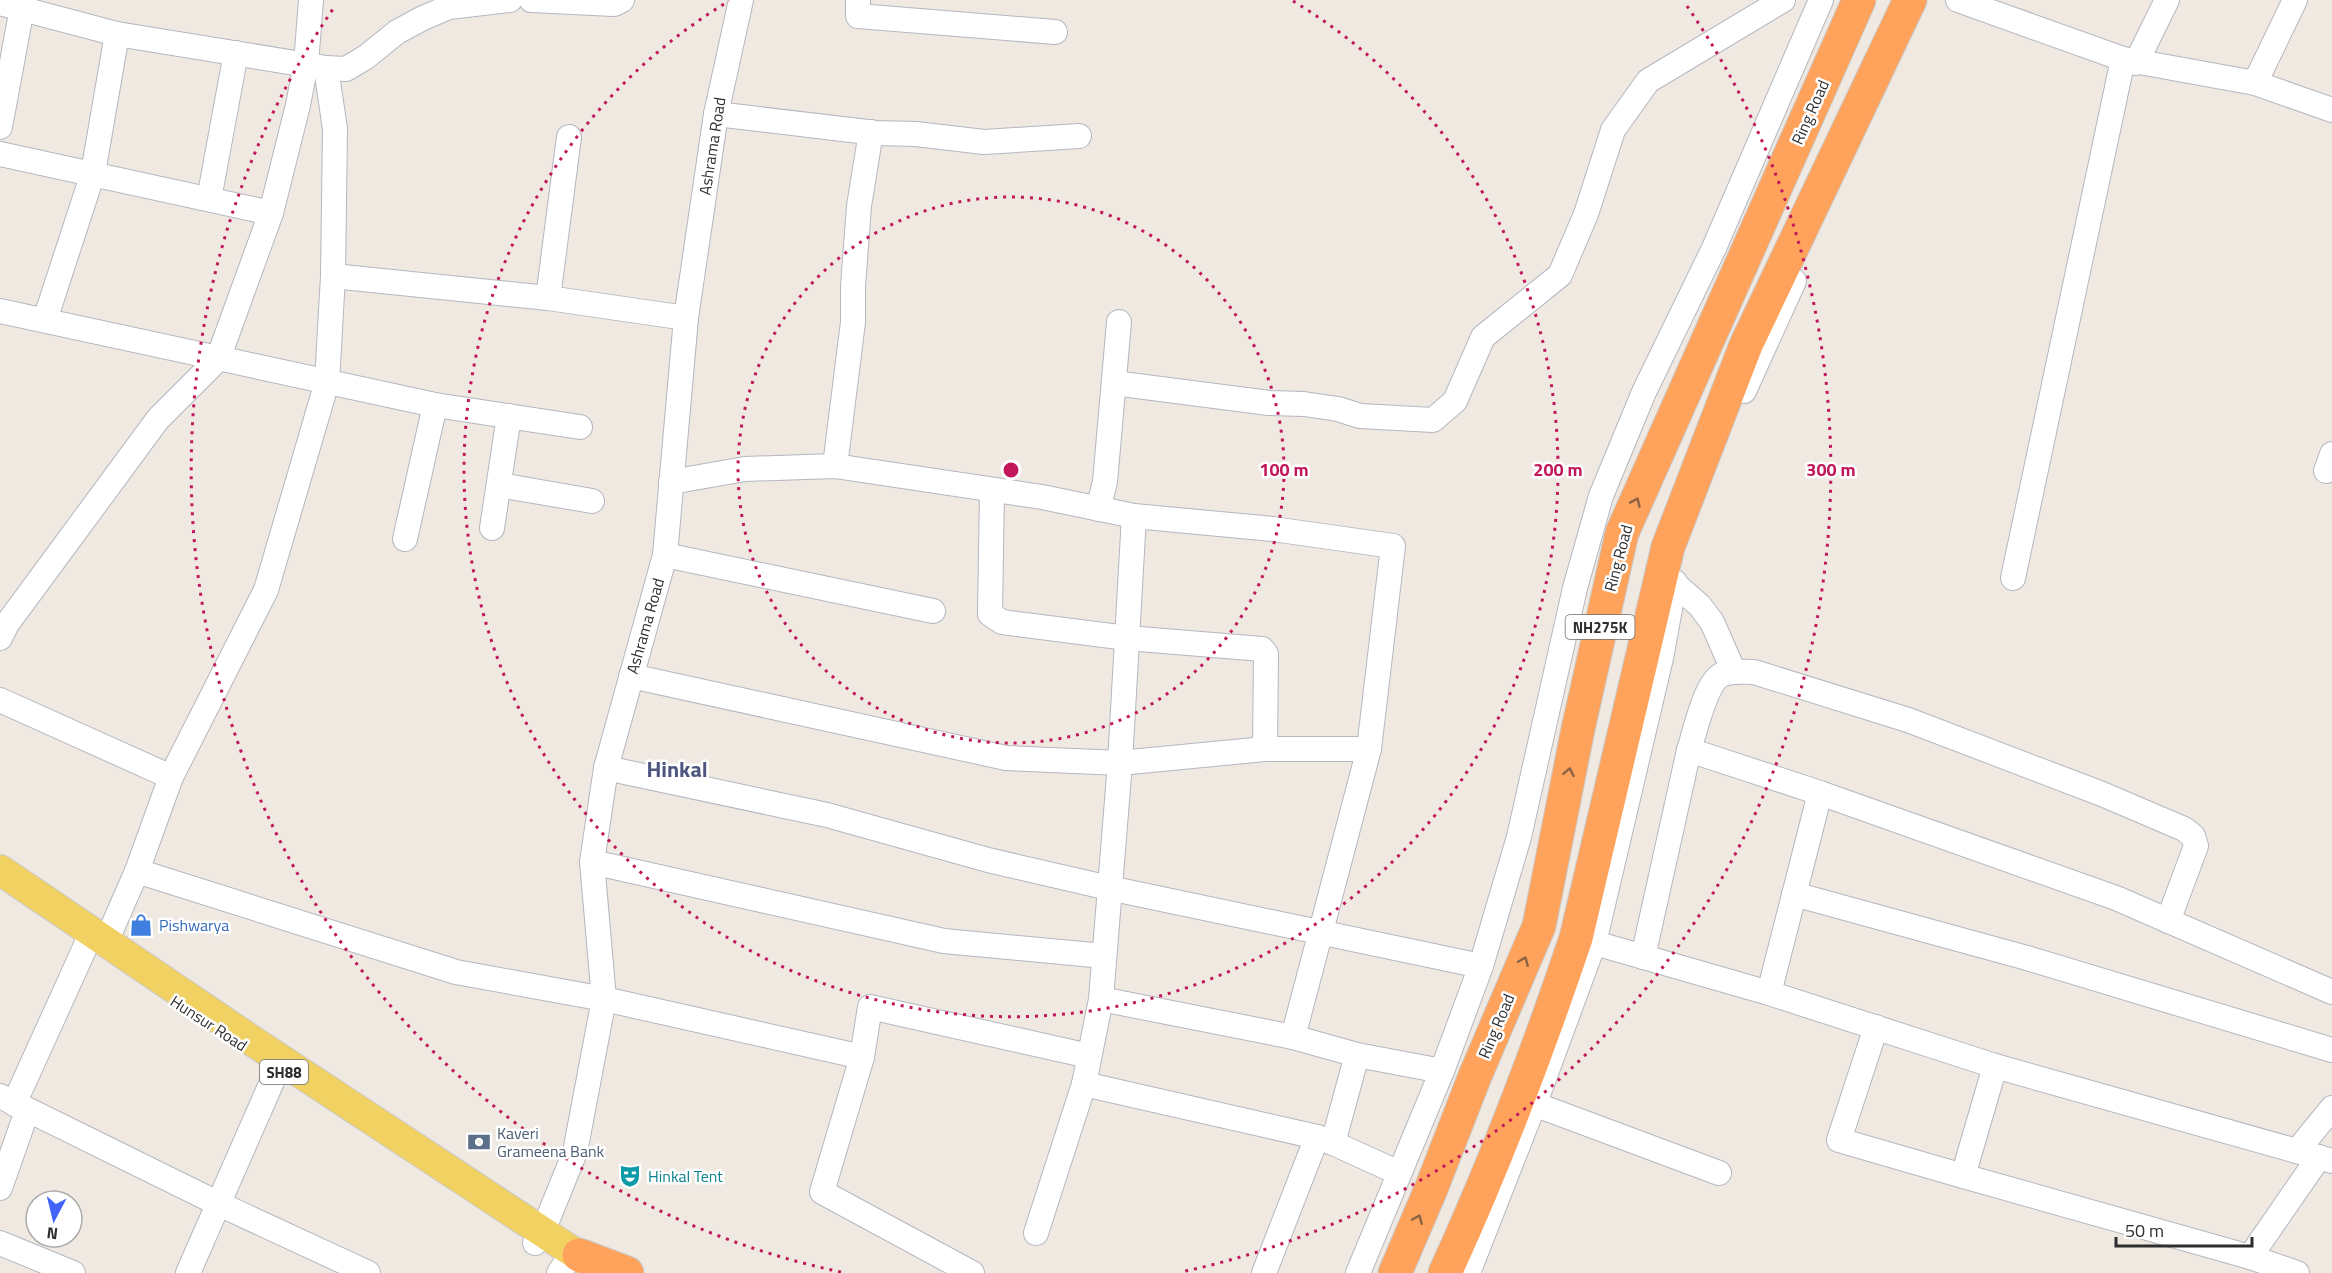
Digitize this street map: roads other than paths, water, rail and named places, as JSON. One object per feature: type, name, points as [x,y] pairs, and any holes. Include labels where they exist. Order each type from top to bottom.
[{"type":"highway","name":"Ring Road","points":[[1395,1273],[1539,926],[1578,729],[1622,533],[1859,0]]},
{"type":"highway","name":"NH275K","points":[[1445,1273],[1476,1206],[1559,990],[1585,940],[1668,547],[1746,345],[1910,0]]},
{"type":"highway","points":[[570,1268],[627,1273]]},
{"type":"main road","points":[[0,870],[97,942],[254,1042],[539,1237],[570,1268],[606,1273]]},
{"type":"main road","name":"Hunsur Road","points":[[0,886],[97,942],[278,1068],[539,1237]]},
{"type":"street","points":[[0,1188],[14,1104],[97,942],[137,871],[171,777],[266,590],[327,382],[333,276],[335,129],[316,66],[311,0]]},
{"type":"street","points":[[0,127],[12,4],[117,34],[346,69],[366,57],[397,32],[449,7],[510,0]]},
{"type":"street","points":[[531,0],[614,4],[622,0]]},
{"type":"street","name":"Ashrama Road","points":[[539,1237],[575,1152],[604,999],[592,861],[606,768],[665,555],[686,318],[716,114],[741,0]]},
{"type":"street","points":[[858,0],[858,16],[1054,32]]},
{"type":"street","points":[[1114,383],[1269,403],[1304,404],[1338,409],[1360,416],[1432,420],[1455,400],[1483,337],[1560,275],[1586,214],[1613,130],[1648,81],[1784,0]]},
{"type":"street","points":[[1358,1273],[1442,1071],[1480,966],[1519,837],[1575,588],[1601,496],[1644,392],[1714,248],[1821,0]]},
{"type":"street","points":[[1468,1273],[1534,1104],[1585,940],[1660,658],[1681,553],[1696,510],[1747,385],[1922,0]]},
{"type":"street","points":[[2013,578],[2129,61],[2167,0]]},
{"type":"street","points":[[2255,83],[2295,0]]},
{"type":"street","points":[[1969,2],[2129,61],[2255,83],[2332,110]]},
{"type":"street","points":[[45,320],[93,173],[117,34]]},
{"type":"street","points":[[209,199],[236,53]]},
{"type":"street","points":[[0,638],[7,624],[158,419],[218,359],[271,213],[298,105],[316,66]]},
{"type":"street","points":[[716,114],[984,142],[1079,136]]},
{"type":"street","points":[[835,466],[853,322],[853,286],[859,206],[871,132]]},
{"type":"street","points":[[548,298],[569,137]]},
{"type":"street","points":[[0,154],[271,213]]},
{"type":"street","points":[[333,276],[548,298],[686,318]]},
{"type":"street","points":[[0,311],[435,405],[580,427]]},
{"type":"street","points":[[1098,509],[1105,482],[1119,322]]},
{"type":"street","points":[[405,539],[435,405]]},
{"type":"street","points":[[492,528],[509,416]]},
{"type":"street","points":[[671,482],[746,469],[835,466],[992,490],[1134,516],[1283,530],[1393,546],[1369,749],[1293,1036]]},
{"type":"street","points":[[499,485],[592,501]]},
{"type":"street","points":[[992,490],[990,614],[1002,622],[1127,638],[1262,649],[1266,654],[1265,750]]},
{"type":"street","points":[[1036,1233],[1084,1084],[1101,999],[1120,763],[1134,516]]},
{"type":"street","points":[[665,555],[933,611]]},
{"type":"street","points":[[1675,584],[1700,606],[1712,622],[1734,672]]},
{"type":"street","points":[[1643,957],[1689,750],[1709,688],[1720,675],[1734,672],[1754,672],[1908,720],[2103,794],[2184,829],[2193,836],[2196,846],[2168,921]]},
{"type":"street","points":[[631,676],[1006,758],[1120,763],[1265,750],[1369,749]]},
{"type":"street","points":[[0,700],[171,777]]},
{"type":"street","points":[[1689,750],[1820,793],[2115,898],[2332,992]]},
{"type":"street","points":[[606,768],[827,815],[988,860],[1109,888],[1480,966]]},
{"type":"street","points":[[1769,993],[1820,793]]},
{"type":"street","points":[[592,861],[944,941],[1104,956]]},
{"type":"street","points":[[137,871],[456,972],[604,999],[862,1057]]},
{"type":"street","points":[[1794,894],[2027,958],[2332,1050]]},
{"type":"street","points":[[1585,940],[1769,993],[1995,1066],[2316,1156]]},
{"type":"street","points":[[1101,999],[1293,1036],[1357,1055],[1442,1071]]},
{"type":"street","points":[[972,1273],[822,1192],[862,1057],[870,1007],[1089,1056]]},
{"type":"street","points":[[1876,1027],[1839,1140],[2250,1257],[2297,1273]]},
{"type":"street","points":[[1264,1273],[1325,1140],[1357,1055]]},
{"type":"street","points":[[1963,1176],[1995,1066]]},
{"type":"street","points":[[188,1273],[278,1068]]},
{"type":"street","points":[[1084,1084],[1325,1140],[1399,1173]]},
{"type":"street","points":[[14,1104],[217,1203],[368,1273]]},
{"type":"street","points":[[1534,1104],[1719,1173]]},
{"type":"street","points":[[2250,1257],[2316,1156],[2332,1107]]},
{"type":"street","points":[[0,1243],[73,1273]]},
{"type":"place","name":"Pishwarya","points":[[141,925]]},
{"type":"place","name":"Kaveri Grameena Bank","points":[[479,1142]]},
{"type":"place","name":"Hinkal Tent","points":[[630,1176]]},
{"type":"district","name":"Hinkal","points":[[677,769]]}]
